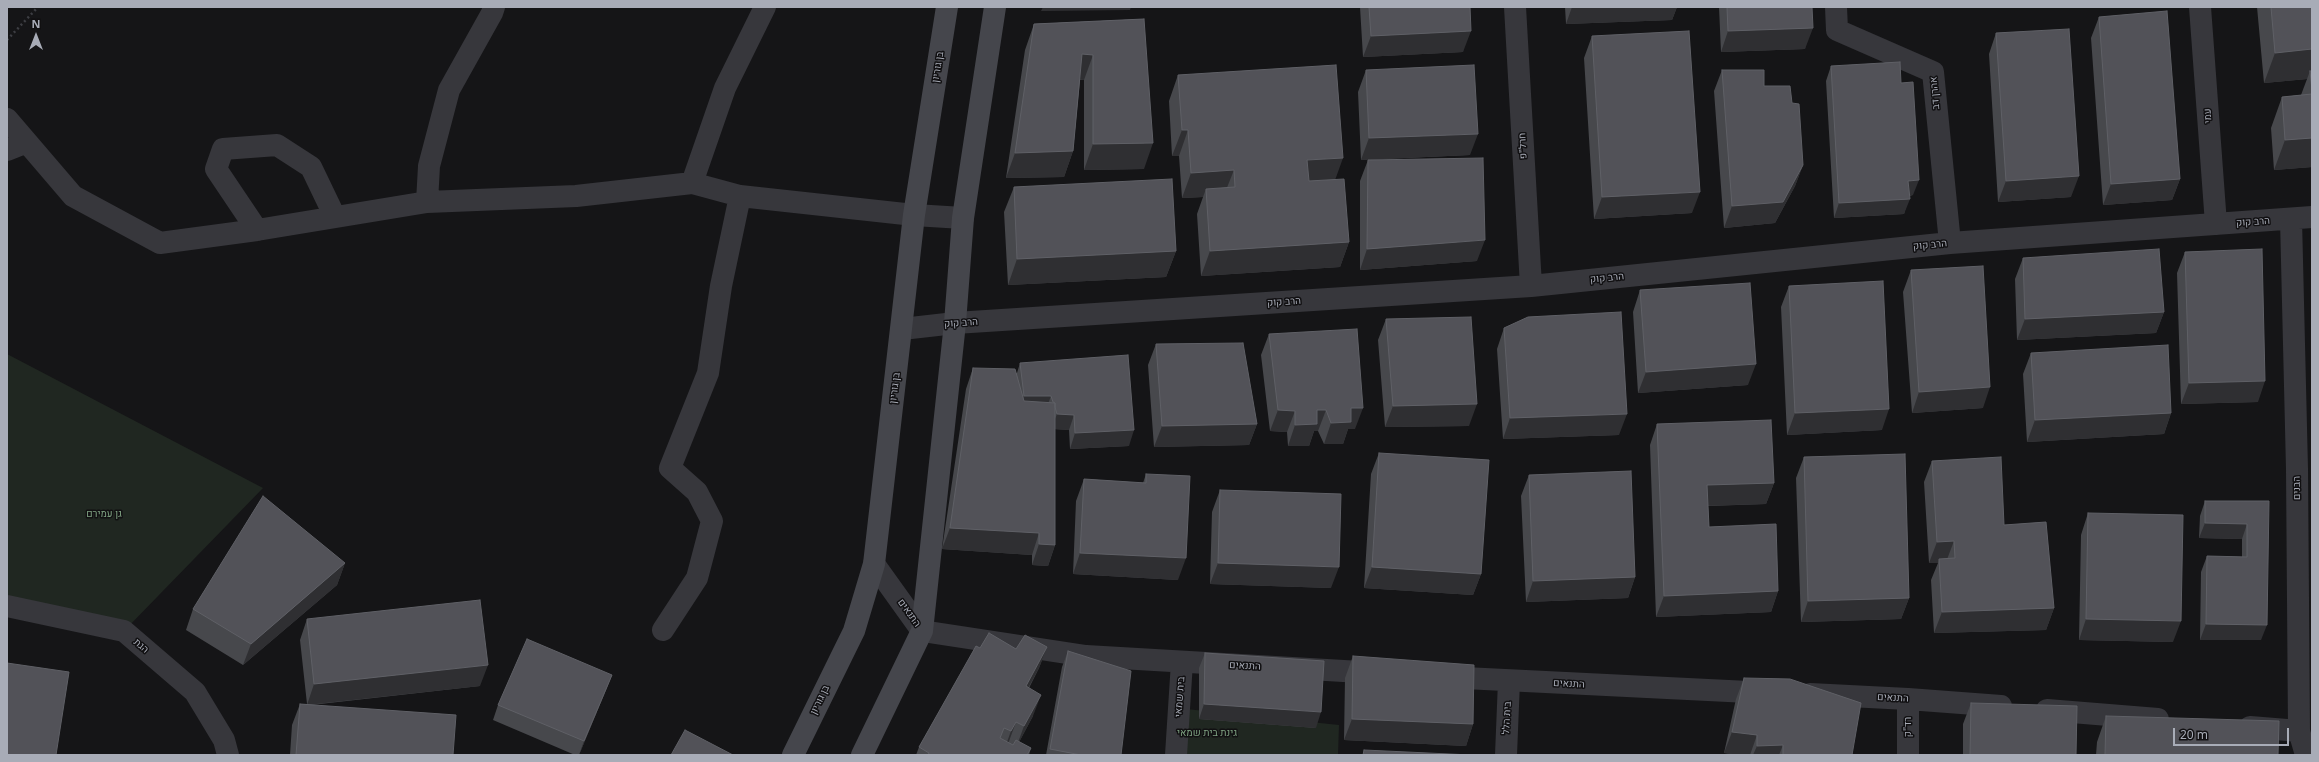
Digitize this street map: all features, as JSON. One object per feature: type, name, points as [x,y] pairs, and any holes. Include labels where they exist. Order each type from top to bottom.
[{"type":"main road","name":"בן גוריון","points":[[793,755],[854,631],[874,564],[914,215],[947,7]]},
{"type":"main road","points":[[862,755],[922,631],[955,323],[963,218],[995,7]]},
{"type":"street","points":[[427,202],[428,166],[449,90],[494,7]]},
{"type":"street","points":[[692,183],[725,88],[765,7]]},
{"type":"street","name":"חרל\"פ","points":[[1515,7],[1531,286]]},
{"type":"street","name":"אהרן דב","points":[[1836,7],[1837,30],[1933,72],[1950,243]]},
{"type":"street","name":"עמי","points":[[2200,7],[2216,224]]},
{"type":"street","points":[[7,119],[73,196],[160,243],[257,230],[427,202],[576,196],[692,183],[740,196],[914,215],[963,218]]},
{"type":"street","points":[[7,150],[27,142]]},
{"type":"street","points":[[257,230],[216,168],[223,149],[277,146],[311,167],[335,217]]},
{"type":"street","points":[[663,630],[696,578],[712,521],[696,492],[670,468],[708,373],[721,286],[740,196]]},
{"type":"street","name":"הרב קוק","points":[[902,329],[955,323],[1531,286],[1950,243],[2301,218]]},
{"type":"street","name":"הבנים","points":[[2301,218],[2297,477],[2299,731],[2306,755]]},
{"type":"street","name":"התנאים","points":[[874,564],[922,631],[1086,656],[1398,674]]},
{"type":"street","name":"הגת","points":[[7,606],[124,631],[195,692],[224,740],[228,755]]},
{"type":"street","name":"בית שמאי","points":[[1176,755],[1182,662]]},
{"type":"street","name":"התנאים","points":[[1422,676],[1908,699],[2182,721]]},
{"type":"street","name":"בית הלל","points":[[1506,755],[1509,681]]},
{"type":"street","name":"רד\"ק","points":[[1908,699],[1908,755]]},
{"type":"street","points":[[2229,725],[2299,731]]},
{"type":"path","points":[[7,40],[38,7]]},
{"type":"green space","name":"גן עמירם","points":[[7,354],[263,488],[124,631],[7,606]]},
{"type":"green space","name":"גינת בית שמאי","points":[[1186,709],[1339,725],[1338,755],[1185,755]]},
{"type":"building","points":[[1369,7],[1470,7],[1471,31],[1371,36]]},
{"type":"building","points":[[1727,7],[1812,7],[1813,28],[1728,31]]},
{"type":"building","points":[[2271,7],[2312,7],[2312,49],[2275,53]]},
{"type":"building","points":[[2167,11],[2180,179],[2111,184],[2099,17]]},
{"type":"building","points":[[1144,19],[1153,143],[1093,144],[1093,55],[1082,54],[1073,151],[1015,153],[1034,24]]},
{"type":"building","points":[[2069,29],[2079,176],[2006,181],[1996,33]]},
{"type":"building","points":[[1689,31],[1700,192],[1602,197],[1592,36]]},
{"type":"building","points":[[1900,62],[1901,83],[1913,82],[1919,180],[1908,181],[1910,199],[1839,203],[1831,66]]},
{"type":"building","points":[[1336,65],[1343,158],[1307,160],[1309,181],[1344,179],[1349,242],[1210,251],[1206,189],[1235,187],[1234,170],[1191,173],[1188,130],[1182,130],[1178,75]]},
{"type":"building","points":[[1474,65],[1478,134],[1369,138],[1366,70]]},
{"type":"building","points":[[1722,70],[1764,70],[1764,86],[1790,86],[1792,103],[1799,104],[1803,165],[1783,202],[1732,206]]},
{"type":"building","points":[[2310,71],[2312,71],[2312,90]]},
{"type":"building","points":[[2312,94],[2312,138],[2285,140],[2282,97]]},
{"type":"building","points":[[1483,158],[1485,240],[1367,249],[1368,160]]},
{"type":"building","points":[[1172,179],[1176,251],[1017,259],[1014,187]]},
{"type":"building","points":[[2159,249],[2164,312],[2025,319],[2023,258]]},
{"type":"building","points":[[2262,249],[2265,381],[2189,383],[2185,252]]},
{"type":"building","points":[[1983,266],[1990,387],[1919,392],[1911,270]]},
{"type":"building","points":[[1883,281],[1889,409],[1795,413],[1789,286]]},
{"type":"building","points":[[1750,283],[1756,364],[1646,372],[1640,290]]},
{"type":"building","points":[[1621,312],[1627,414],[1510,418],[1504,328],[1528,317]]},
{"type":"building","points":[[1471,317],[1477,404],[1393,406],[1386,319]]},
{"type":"building","points":[[1357,329],[1363,408],[1351,408],[1351,422],[1331,423],[1326,410],[1317,410],[1317,424],[1295,425],[1295,411],[1278,410],[1269,334]]},
{"type":"building","points":[[1243,343],[1257,424],[1162,426],[1156,344]]},
{"type":"building","points":[[2168,345],[2171,413],[2035,420],[2031,353]]},
{"type":"building","points":[[1128,355],[1134,430],[1075,433],[1074,415],[1057,414],[1055,403],[1053,402],[1051,396],[1024,396],[1020,363]]},
{"type":"building","points":[[973,368],[1015,369],[1024,401],[1055,403],[1055,545],[1039,544],[1039,533],[950,528]]},
{"type":"building","points":[[1771,420],[1774,483],[1707,485],[1709,527],[1776,524],[1778,591],[1664,596],[1657,424]]},
{"type":"building","points":[[1379,453],[1489,460],[1481,574],[1372,567]]},
{"type":"building","points":[[1905,454],[1909,598],[1808,601],[1804,457]]},
{"type":"building","points":[[2001,457],[2004,525],[2046,522],[2054,608],[1942,612],[1939,559],[1955,558],[1954,541],[1937,542],[1932,461]]},
{"type":"building","points":[[1631,471],[1635,577],[1533,581],[1529,475]]},
{"type":"building","points":[[1146,474],[1190,476],[1186,558],[1080,553],[1084,479],[1146,483]]},
{"type":"building","points":[[1220,490],[1341,494],[1339,567],[1218,563]]},
{"type":"building","points":[[263,496],[345,563],[251,644],[193,609]]},
{"type":"building","points":[[2205,501],[2269,501],[2267,625],[2206,624],[2207,556],[2247,557],[2247,524],[2205,523]]},
{"type":"building","points":[[2088,513],[2183,515],[2181,621],[2086,619]]},
{"type":"building","points":[[480,600],[488,665],[314,684],[307,619]]},
{"type":"building","points":[[989,633],[1016,649],[1025,635],[1047,647],[1026,686],[1041,695],[1024,726],[1016,722],[1011,731],[1004,728],[1000,738],[1013,745],[1016,740],[1031,748],[1027,755],[928,755],[929,753],[919,747],[976,646],[980,648]]},
{"type":"building","points":[[527,639],[612,675],[584,741],[498,705]]},
{"type":"building","points":[[1068,651],[1131,671],[1121,755],[1081,755],[1050,749]]},
{"type":"building","points":[[1205,653],[1324,661],[1321,712],[1204,704]]},
{"type":"building","points":[[1353,656],[1474,665],[1473,724],[1352,719]]},
{"type":"building","points":[[7,663],[69,672],[56,755],[7,755]]},
{"type":"building","points":[[1744,678],[1790,679],[1861,703],[1852,755],[1783,755],[1783,745],[1757,746],[1757,735],[1732,732]]},
{"type":"building","points":[[1971,703],[2077,706],[2076,755],[1970,755]]},
{"type":"building","points":[[300,704],[456,715],[453,755],[296,755]]},
{"type":"building","points":[[2106,716],[2279,721],[2278,755],[2105,755]]},
{"type":"building","points":[[685,730],[733,755],[671,755]]},
{"type":"building","points":[[1364,750],[1471,755],[1363,755]]}]
